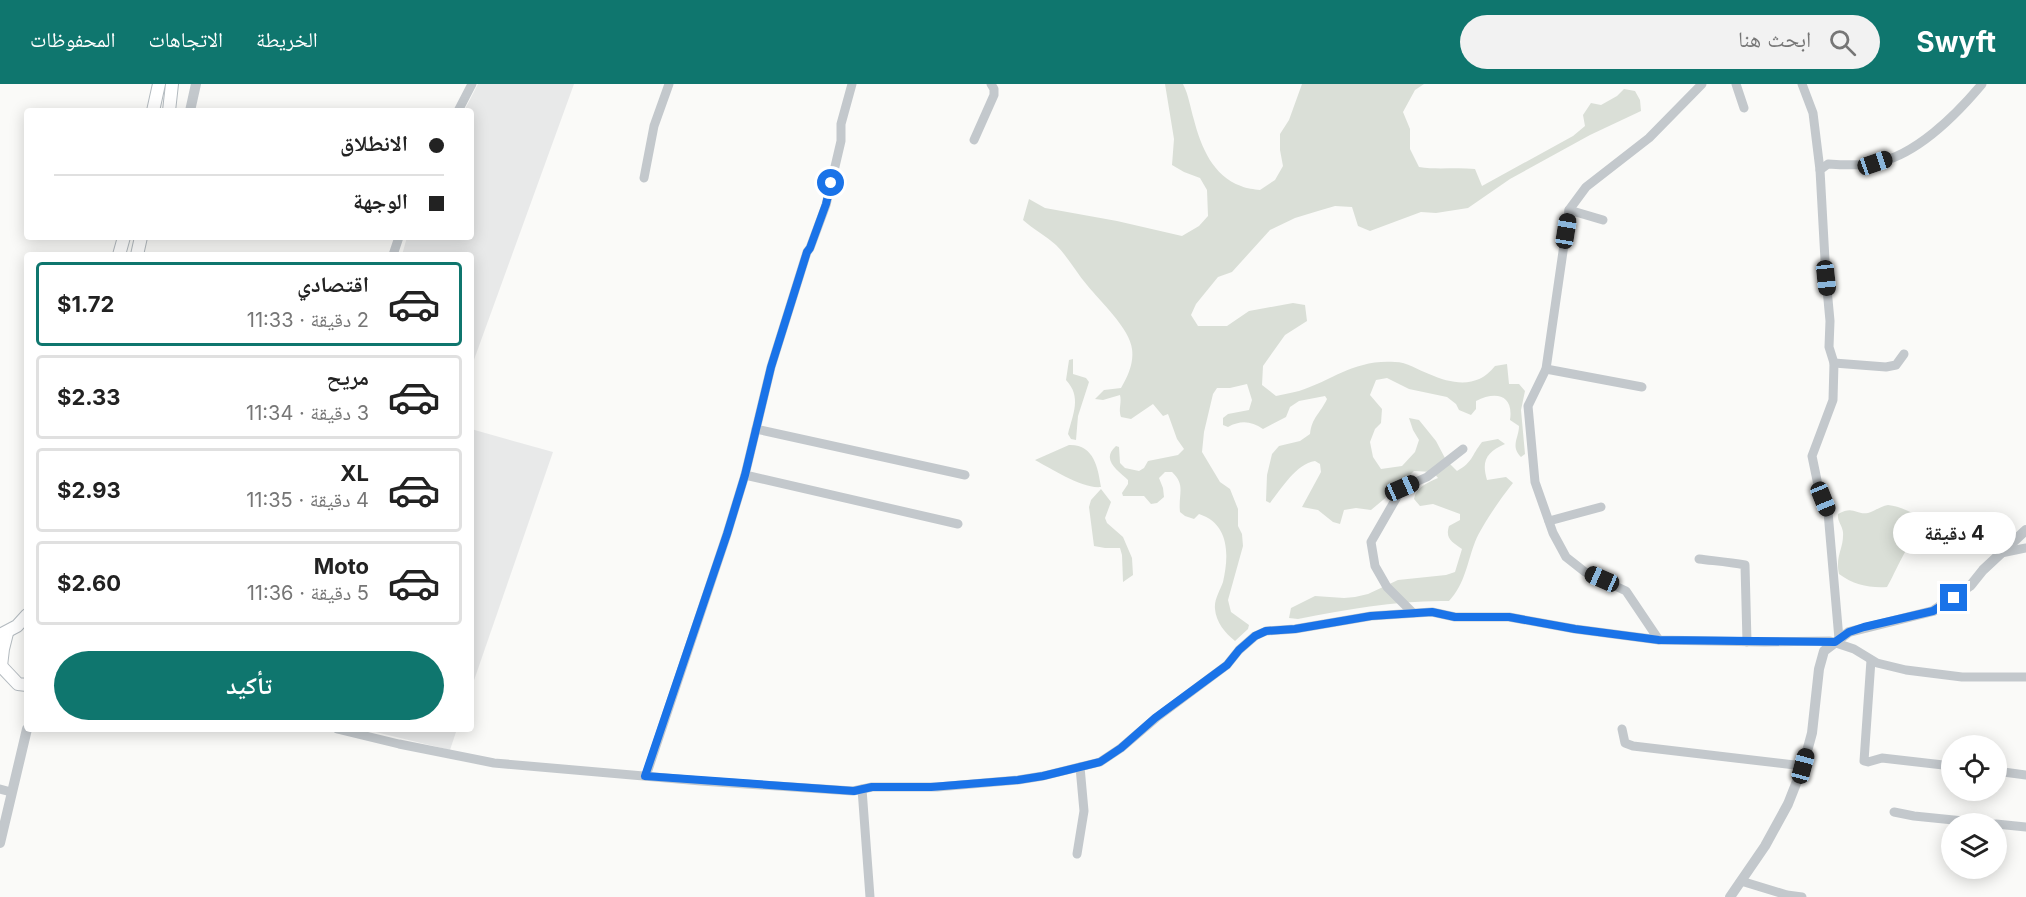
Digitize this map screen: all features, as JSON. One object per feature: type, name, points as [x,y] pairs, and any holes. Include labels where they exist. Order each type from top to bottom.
[{"type":"main road","points":[[154,108],[159,84]]},
{"type":"main road","points":[[169,108],[172,84]]},
{"type":"main road","points":[[24,621],[3,634],[1,666],[18,684],[24,685]]},
{"type":"street","points":[[191,108],[196,84]]},
{"type":"street","points":[[460,108],[472,84]]},
{"type":"street","points":[[644,178],[654,126],[669,84]]},
{"type":"street","points":[[645,776],[745,475],[771,367],[803,264],[826,204],[841,141],[841,124],[852,84]]},
{"type":"street","points":[[974,140],[994,95],[991,84]]},
{"type":"street","points":[[1659,640],[1626,591],[1585,572],[1566,556],[1553,533],[1535,482],[1528,406],[1546,369],[1569,210],[1586,187],[1649,138],[1702,84]]},
{"type":"street","points":[[1736,84],[1744,108]]},
{"type":"street","points":[[1802,84],[1813,112],[1820,170],[1830,321],[1829,347],[1833,363],[1833,400],[1812,456],[1819,490],[1828,512],[1837,641]]},
{"type":"street","points":[[1820,170],[1828,164],[1875,163],[1920,143],[1936,132],[1982,84]]},
{"type":"street","points":[[1569,210],[1603,220]]},
{"type":"street","points":[[1833,363],[1886,367],[1896,365],[1904,354]]},
{"type":"street","points":[[1546,369],[1642,387]]},
{"type":"street","points":[[756,429],[965,475]]},
{"type":"street","points":[[1413,613],[1387,587],[1375,566],[1371,542],[1402,488],[1427,477],[1463,449]]},
{"type":"street","points":[[745,475],[958,524]]},
{"type":"street","points":[[1549,521],[1601,507]]},
{"type":"street","points":[[1730,897],[1765,846],[1788,804],[1803,766],[1812,733],[1819,669],[1824,651],[1849,632],[1933,611],[1971,585],[1983,570],[2026,530]]},
{"type":"street","points":[[1960,535],[2001,553],[2026,548]]},
{"type":"street","points":[[1699,559],[1745,565],[1747,642]]},
{"type":"street","points":[[349,732],[494,763],[645,776],[854,791],[872,787],[973,785],[1043,776],[1100,762],[1227,665],[1255,636],[1266,631],[1295,629],[1371,616],[1432,612],[1455,617],[1509,617],[1575,629],[1659,640],[1837,641],[1877,663],[1906,670],[1962,677],[2026,677]]},
{"type":"street","points":[[1871,660],[1864,760],[1868,762],[1882,758],[1941,765]]},
{"type":"street","points":[[1622,729],[1625,742],[1633,746],[1803,766]]},
{"type":"street","points":[[0,843],[6,790],[26,732]]},
{"type":"street","points":[[1077,854],[1084,812],[1080,767]]},
{"type":"street","points":[[2007,772],[2026,775]]},
{"type":"street","points":[[862,789],[870,897]]},
{"type":"street","points":[[1894,812],[1941,818]]},
{"type":"street","points":[[2007,825],[2026,827]]},
{"type":"street","points":[[1741,881],[1787,895],[1802,897]]},
{"type":"shaded area","points":[[478,84],[574,84],[474,360],[474,252],[403,252],[406,240],[474,240],[474,108],[466,108]]},
{"type":"shaded area","points":[[1165,84],[1183,84],[1200,140],[1216,168],[1231,181],[1246,188],[1260,190],[1275,180],[1283,166],[1280,134],[1289,120],[1302,84],[1424,84],[1415,90],[1403,112],[1410,129],[1410,149],[1419,167],[1475,169],[1482,186],[1573,136],[1585,126],[1583,115],[1591,103],[1601,105],[1624,89],[1635,91],[1640,100],[1641,111],[1590,135],[1510,179],[1468,208],[1436,213],[1421,212],[1370,231],[1358,226],[1352,207],[1335,206],[1295,218],[1270,230],[1232,272],[1218,277],[1196,304],[1191,315],[1198,326],[1227,326],[1249,311],[1293,303],[1305,305],[1307,321],[1285,335],[1263,366],[1262,385],[1276,396],[1299,391],[1356,367],[1381,362],[1404,363],[1438,378],[1456,382],[1473,381],[1481,378],[1495,366],[1507,364],[1509,384],[1519,384],[1525,391],[1521,410],[1525,454],[1521,457],[1516,449],[1519,426],[1510,420],[1509,405],[1502,397],[1490,396],[1476,401],[1476,409],[1471,415],[1459,410],[1456,404],[1447,397],[1409,389],[1387,378],[1376,380],[1370,395],[1382,409],[1381,423],[1375,429],[1370,442],[1373,457],[1381,469],[1402,466],[1415,452],[1419,440],[1409,418],[1419,420],[1436,441],[1446,460],[1457,471],[1469,462],[1482,442],[1498,439],[1505,444],[1494,450],[1487,458],[1485,473],[1487,480],[1506,477],[1513,483],[1482,528],[1462,580],[1449,601],[1392,604],[1298,619],[1289,618],[1291,608],[1315,596],[1355,597],[1368,594],[1398,580],[1455,572],[1462,549],[1452,542],[1448,534],[1449,526],[1460,520],[1460,514],[1433,504],[1420,506],[1414,499],[1420,488],[1438,478],[1433,472],[1414,471],[1371,510],[1356,508],[1344,510],[1340,524],[1333,522],[1318,510],[1302,507],[1321,472],[1320,464],[1315,461],[1296,472],[1270,503],[1266,501],[1267,475],[1272,454],[1279,446],[1300,441],[1310,434],[1314,419],[1327,399],[1325,396],[1299,401],[1290,407],[1286,417],[1263,429],[1246,422],[1228,427],[1223,425],[1223,418],[1228,414],[1249,410],[1252,400],[1247,384],[1217,388],[1213,394],[1202,452],[1220,482],[1230,489],[1238,509],[1238,526],[1242,534],[1243,546],[1228,600],[1231,612],[1249,625],[1248,629],[1235,641],[1222,627],[1215,609],[1226,562],[1225,542],[1217,525],[1199,514],[1194,519],[1180,512],[1179,481],[1172,472],[1165,472],[1159,478],[1164,497],[1157,503],[1151,504],[1144,496],[1123,496],[1122,493],[1128,480],[1110,461],[1112,451],[1116,446],[1119,447],[1120,463],[1125,468],[1139,471],[1148,461],[1178,455],[1184,449],[1177,439],[1168,414],[1163,416],[1153,404],[1131,419],[1121,417],[1120,395],[1103,400],[1095,399],[1104,390],[1121,388],[1131,364],[1130,341],[1114,315],[1060,250],[1023,220],[1029,199],[1045,208],[1182,236],[1199,226],[1208,216],[1207,190],[1200,178],[1172,165],[1174,139]]},
{"type":"shaded area","points":[[1073,359],[1073,374],[1086,378],[1089,382],[1078,416],[1076,440],[1071,439],[1068,434],[1075,399],[1071,386],[1066,380],[1069,360]]},
{"type":"shaded area","points":[[474,430],[553,452],[474,680]]},
{"type":"shaded area","points":[[1069,445],[1084,448],[1093,458],[1101,487],[1076,482],[1035,460]]},
{"type":"shaded area","points":[[1101,489],[1111,502],[1105,518],[1107,523],[1123,537],[1132,558],[1133,575],[1123,582],[1120,548],[1094,546],[1089,507],[1091,500]]},
{"type":"shaded area","points":[[1888,505],[1941,523],[1945,527],[1923,532],[1916,537],[1906,550],[1887,587],[1874,587],[1850,581],[1839,574],[1843,532],[1838,514],[1848,510],[1868,513]]},
{"type":"shaded area","points":[[375,732],[456,732],[450,750]]},
{"type":"route","points":[[831,183],[771,367],[745,475],[727,534],[645,776],[854,791],[886,786],[908,788],[973,785],[1043,776],[1100,762],[1227,665],[1255,636],[1266,631],[1295,629],[1371,616],[1432,612],[1455,617],[1509,617],[1575,629],[1690,642],[1835,642],[1849,632],[1864,627],[1933,611],[1954,598]]}]
